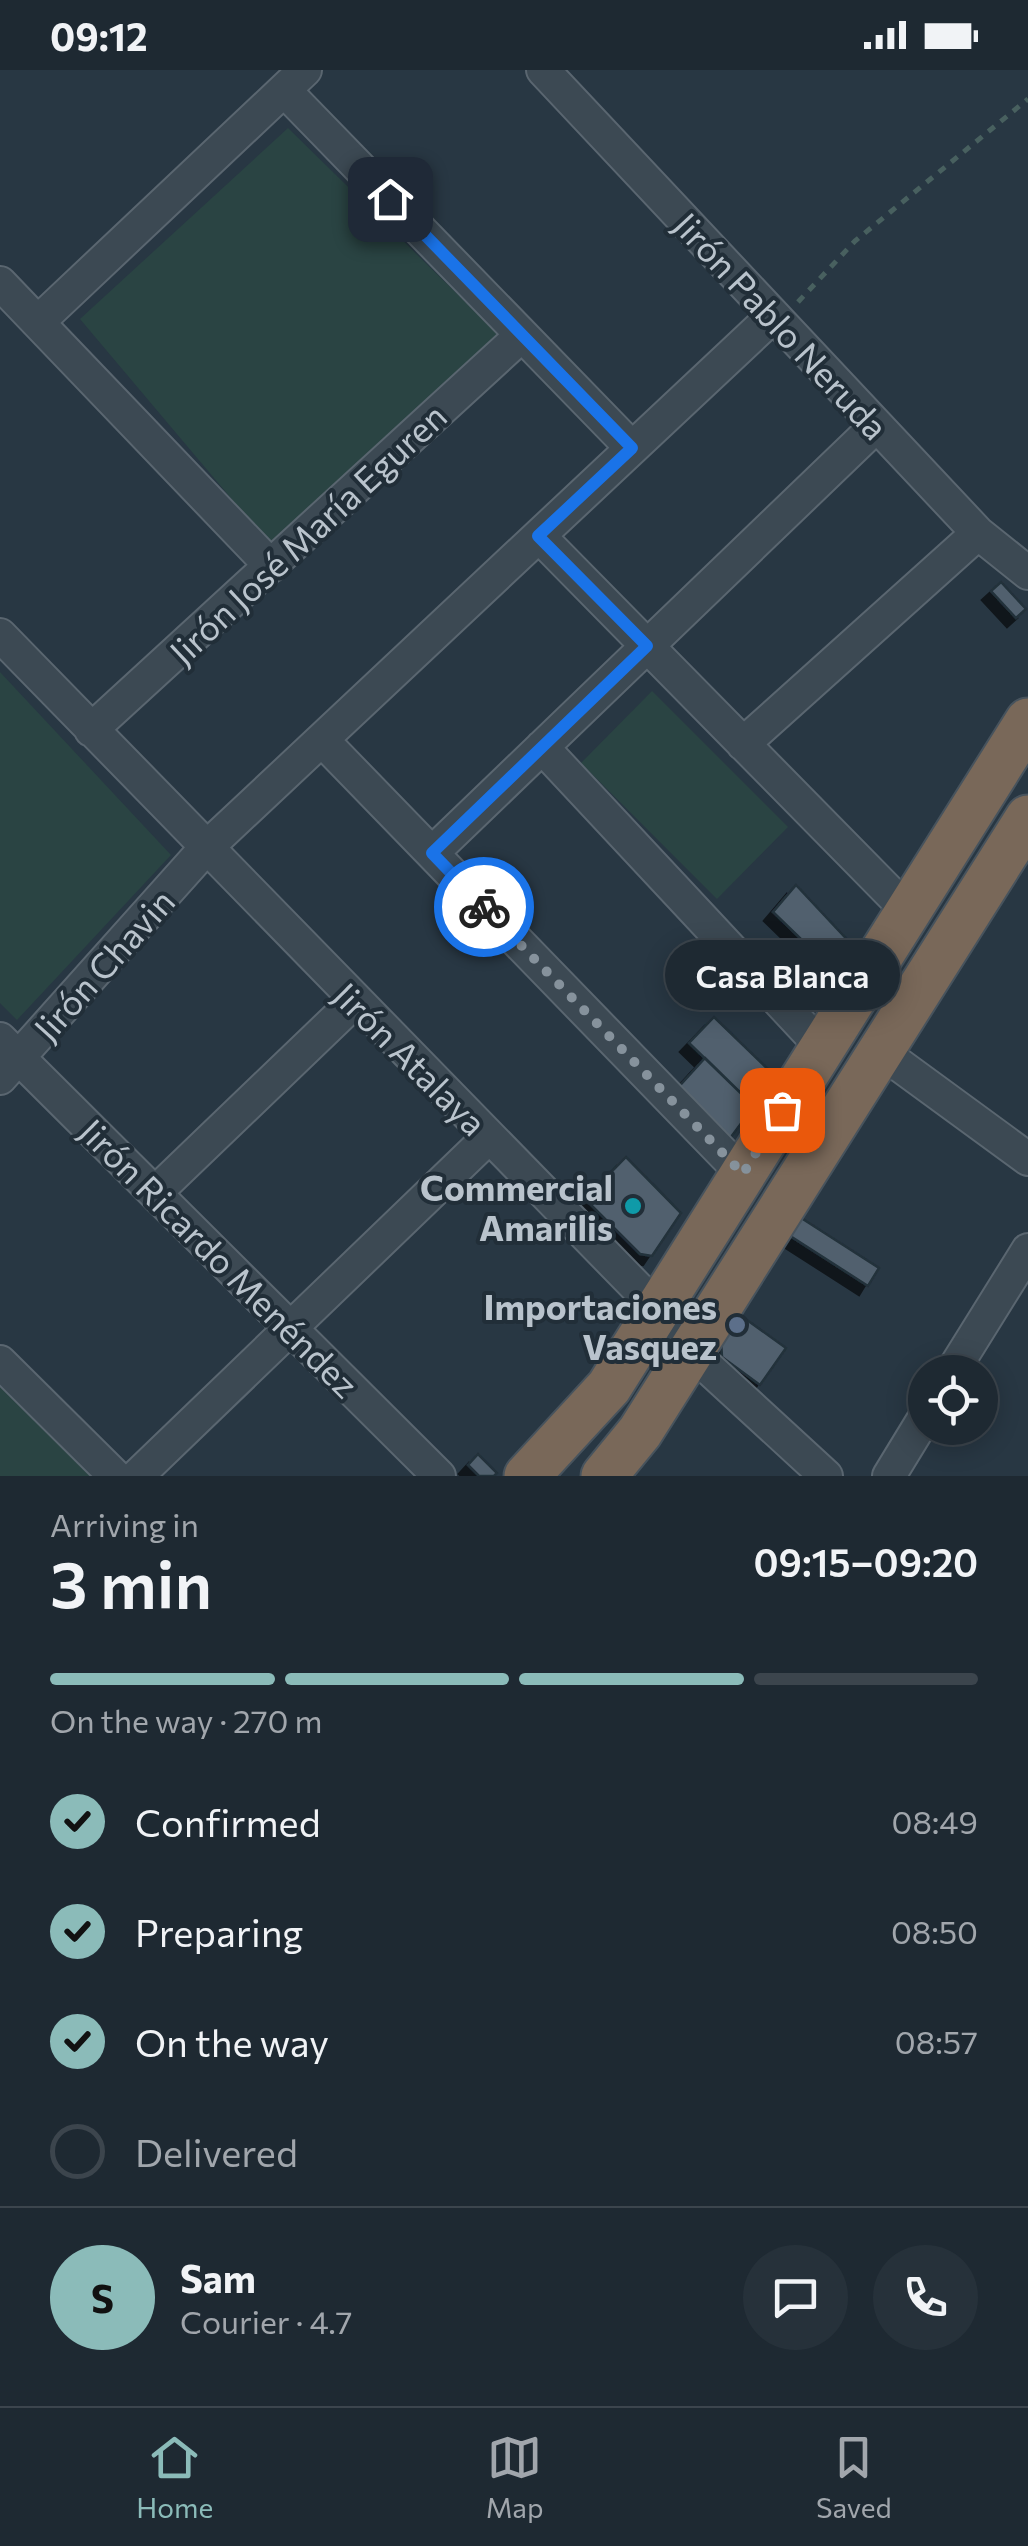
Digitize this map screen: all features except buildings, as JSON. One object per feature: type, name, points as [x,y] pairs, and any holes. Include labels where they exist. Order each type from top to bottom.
[{"type":"highway","points":[[527,1476],[609,1387],[1028,721]]},
{"type":"highway","points":[[604,1476],[640,1432],[1028,818]]},
{"type":"street","name":"Jirón Pablo Neruda","points":[[542,70],[978,533],[1028,573]]},
{"type":"street","points":[[38,322],[295,80],[522,335],[632,448]]},
{"type":"street","points":[[0,283],[270,566]]},
{"type":"street","name":"Jirón Chavin","points":[[6,1058],[205,849],[632,448],[776,319]]},
{"type":"street","name":"Jirón José María Eguren","points":[[91,730],[522,335]]},
{"type":"street","points":[[432,853],[876,426]]},
{"type":"street","points":[[743,744],[978,533]]},
{"type":"street","points":[[538,536],[907,910]]},
{"type":"street","name":"Jirón Atalaya","points":[[0,635],[658,1309],[690,1351],[826,1476]]},
{"type":"street","points":[[322,740],[743,1174]]},
{"type":"street","points":[[542,748],[822,1047]]},
{"type":"street","points":[[155,1193],[355,1001]]},
{"type":"street","points":[[879,1050],[1028,1160]]},
{"type":"street","name":"Jirón Ricardo Menéndez","points":[[6,1058],[155,1193],[439,1476]]},
{"type":"street","points":[[137,1476],[489,1137]]},
{"type":"street","points":[[963,1355],[1028,1250]]},
{"type":"street","points":[[1,1366],[115,1476]]},
{"type":"street","points":[[889,1476],[908,1445]]},
{"type":"path","points":[[776,319],[855,241],[1028,99]]},
{"type":"green space","points":[[288,128],[498,334],[273,548],[80,319]]},
{"type":"green space","points":[[0,672],[171,855],[17,1020],[0,1003]]},
{"type":"green space","points":[[652,691],[788,827],[717,899],[581,763]]},
{"type":"green space","points":[[5,1381],[94,1476],[0,1476],[0,1385]]},
{"type":"way so far","points":[[484,907],[743,1174],[782,1110]]},
{"type":"place","name":"Casa Blanca","points":[[782,1110]]},
{"type":"place","name":"Commercial Amarilis","points":[[633,1206]]},
{"type":"place","name":"Importaciones Vasquez","points":[[737,1325]]},
{"type":"route","points":[[390,199],[632,448],[538,536],[647,646],[432,853],[484,907]]}]
